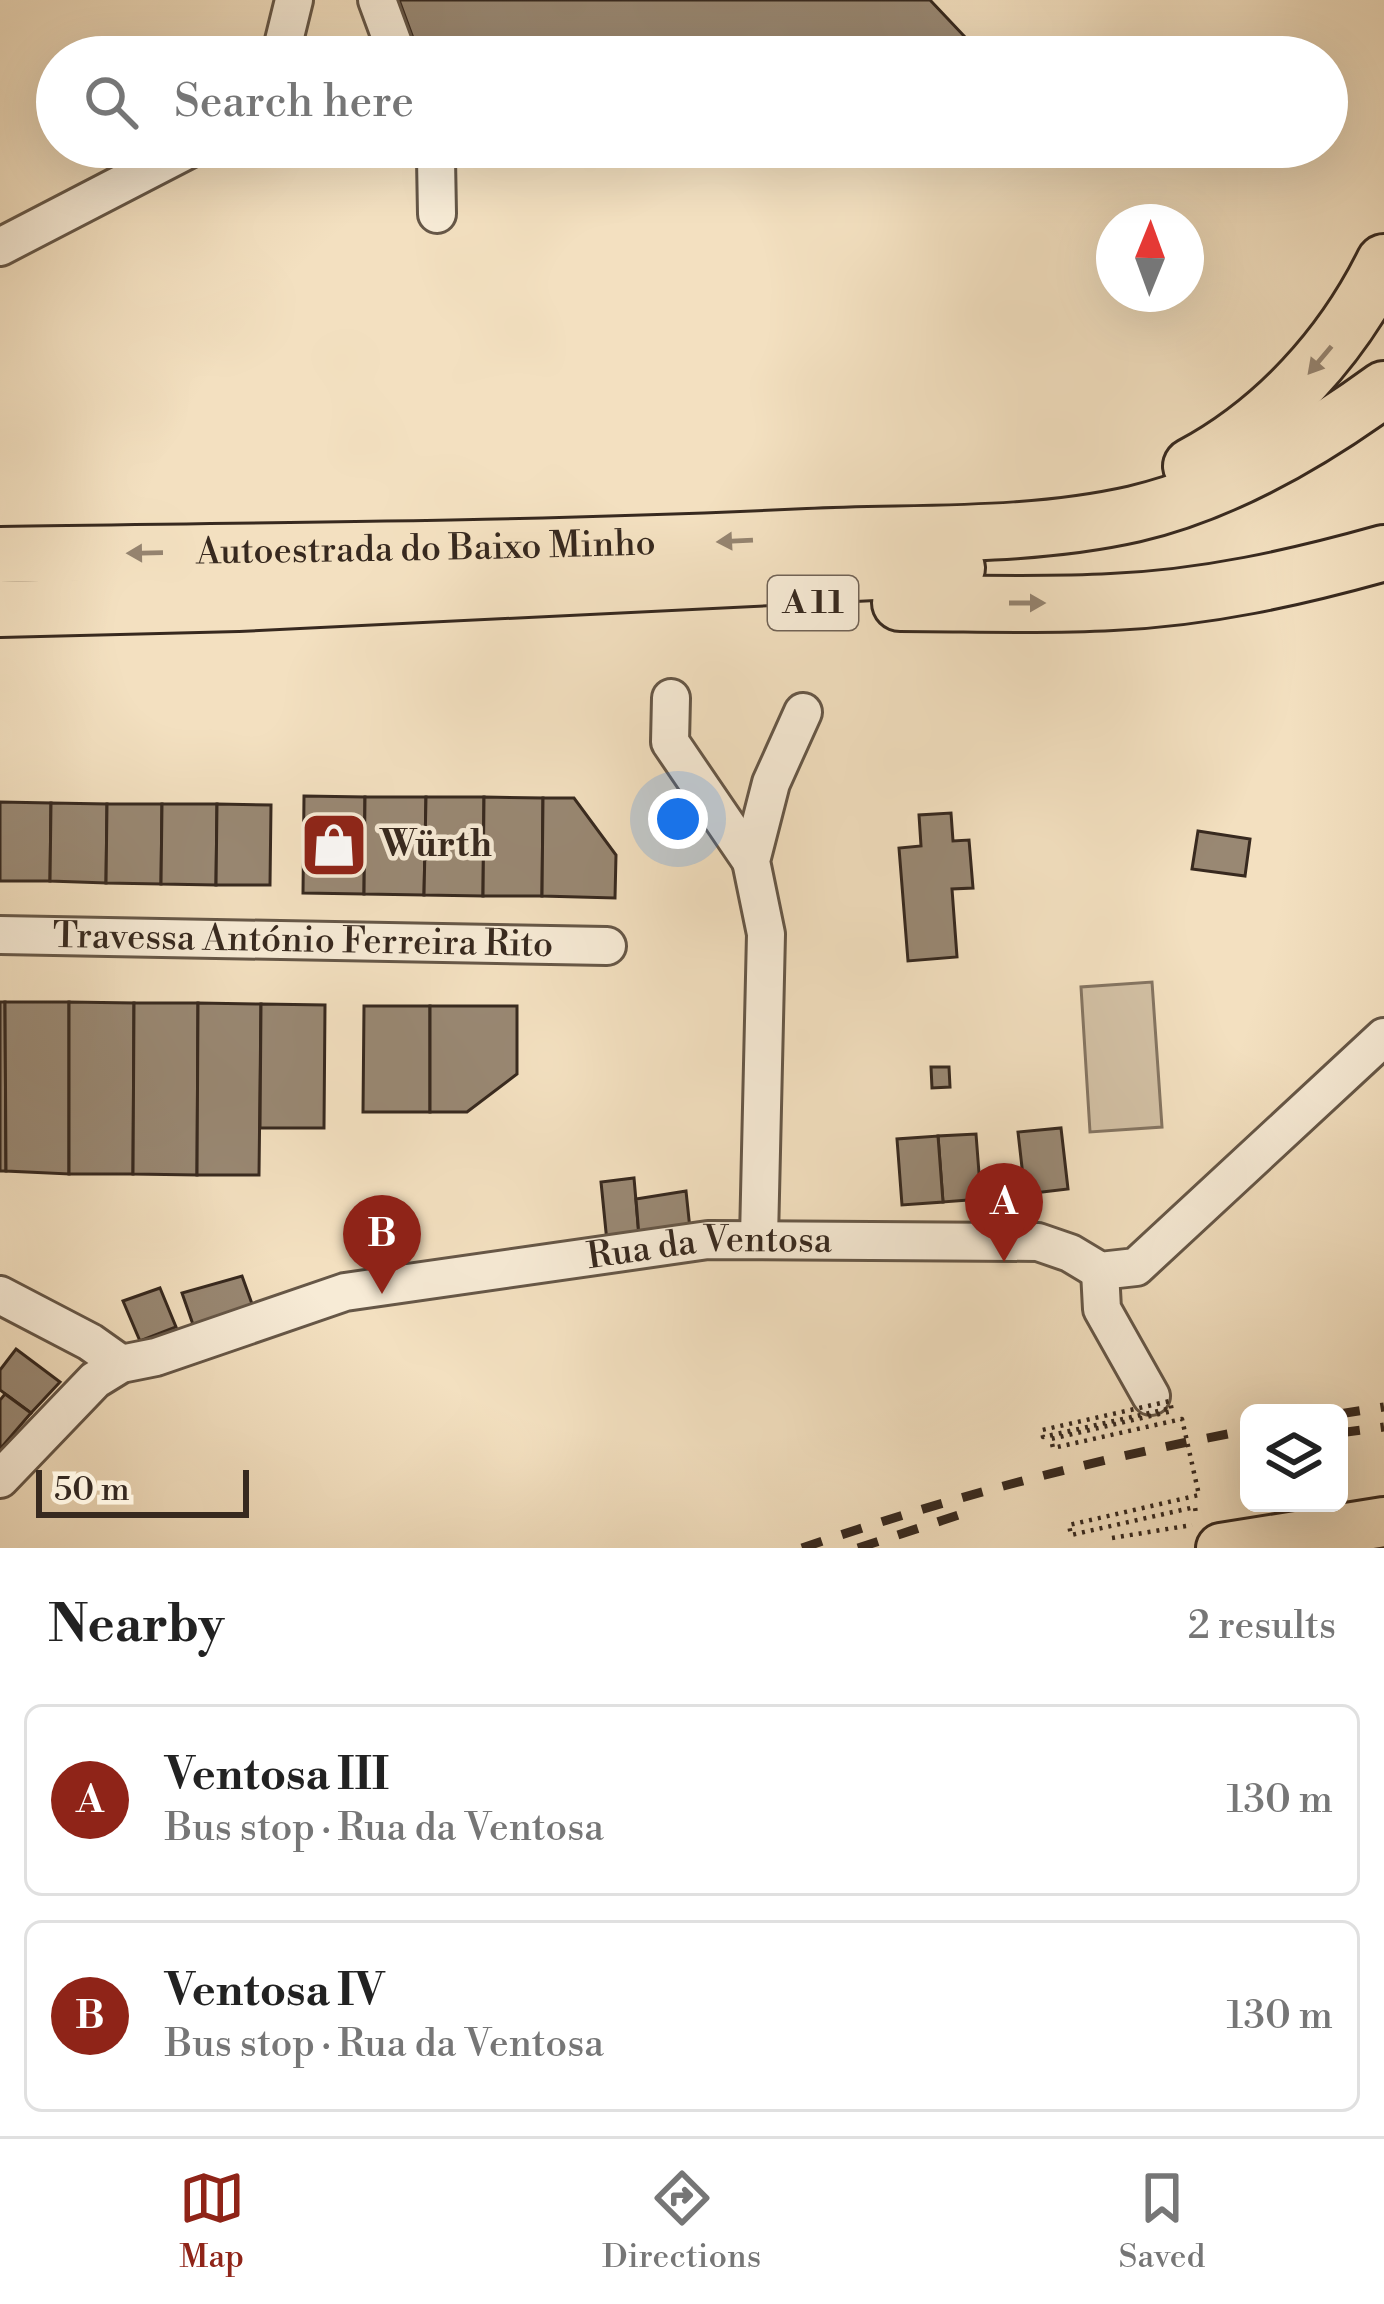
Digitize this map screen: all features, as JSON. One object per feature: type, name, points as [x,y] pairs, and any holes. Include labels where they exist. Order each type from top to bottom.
[{"type":"highway","points":[[851,535],[1032,518],[1150,488],[1229,446],[1320,363],[1369,293],[1384,262]]},
{"type":"highway","name":"A 11","points":[[851,535],[1031,532],[1136,514],[1218,487],[1334,425],[1384,389]]},
{"type":"highway","points":[[238,603],[1032,562],[1152,539],[1276,488],[1354,445],[1384,422]]},
{"type":"highway","name":"Autoestrada do Baixo Minho","points":[[0,555],[851,535]]},
{"type":"highway","name":"A 11","points":[[238,603],[1113,602],[1276,581],[1384,554]]},
{"type":"highway","name":"Autoestrada do Baixo Minho","points":[[0,609],[238,603]]},
{"type":"main road","points":[[1205,1529],[1384,1522]]},
{"type":"street","points":[[285,36],[294,0]]},
{"type":"street","points":[[377,0],[390,36]]},
{"type":"street","points":[[0,247],[152,168]]},
{"type":"street","points":[[436,168],[437,214]]},
{"type":"street","points":[[671,698],[670,742],[751,861],[766,934],[759,1238]]},
{"type":"street","points":[[751,861],[771,783],[803,712]]},
{"type":"street","name":"Travessa António Ferreira Rito","points":[[0,935],[607,946]]},
{"type":"street","points":[[1159,1402],[1102,1309],[1100,1271],[1136,1267],[1384,1037]]},
{"type":"street","name":"Rua da Ventosa","points":[[0,1479],[95,1380],[121,1364],[156,1357],[345,1292],[708,1240],[759,1238],[1037,1243],[1070,1253],[1100,1271]]},
{"type":"street","points":[[0,1295],[90,1342],[121,1364]]},
{"type":"path","points":[[1112,1538],[1205,1529],[1195,1508],[1071,1535],[1069,1525],[1199,1495],[1182,1419],[1053,1448],[1051,1438],[1172,1411],[1170,1401],[1042,1430],[1043,1437],[1159,1402]]},
{"type":"shaded area","points":[[1152,982],[1162,1127],[1090,1132],[1081,987]]},
{"type":"building","points":[[399,0],[930,0],[964,36],[412,36]]},
{"type":"building","points":[[304,796],[365,797],[364,894],[303,893]]},
{"type":"building","points":[[365,797],[426,797],[424,895],[364,894]]},
{"type":"building","points":[[426,797],[484,797],[483,896],[424,895]]},
{"type":"building","points":[[484,797],[543,798],[542,896],[483,896]]},
{"type":"building","points":[[543,798],[574,798],[616,855],[615,898],[542,896]]},
{"type":"building","points":[[0,802],[51,803],[50,881],[0,881]]},
{"type":"building","points":[[51,803],[107,804],[106,883],[50,881]]},
{"type":"building","points":[[107,804],[162,804],[161,884],[106,883]]},
{"type":"building","points":[[162,804],[217,804],[216,885],[161,884]]},
{"type":"building","points":[[217,804],[271,805],[270,885],[216,885]]},
{"type":"building","points":[[951,813],[953,841],[969,840],[973,888],[952,889],[957,957],[908,961],[899,848],[921,846],[919,815]]},
{"type":"building","points":[[1198,831],[1250,839],[1245,876],[1192,869]]},
{"type":"building","points":[[0,1002],[5,1002],[6,1171],[0,1171]]},
{"type":"building","points":[[5,1002],[69,1002],[69,1174],[6,1171]]},
{"type":"building","points":[[69,1002],[134,1003],[133,1174],[69,1174]]},
{"type":"building","points":[[134,1003],[198,1003],[197,1175],[133,1174]]},
{"type":"building","points":[[198,1003],[261,1004],[259,1175],[197,1175]]},
{"type":"building","points":[[261,1004],[325,1005],[324,1128],[260,1128]]},
{"type":"building","points":[[364,1006],[430,1006],[430,1112],[363,1112]]},
{"type":"building","points":[[430,1006],[517,1006],[517,1074],[467,1112],[430,1112]]},
{"type":"building","points":[[931,1067],[949,1067],[950,1087],[932,1088]]},
{"type":"building","points":[[1061,1128],[1068,1189],[1025,1194],[1018,1132]]},
{"type":"building","points":[[976,1134],[981,1199],[943,1202],[938,1136]]},
{"type":"building","points":[[938,1136],[943,1202],[902,1205],[897,1139]]},
{"type":"building","points":[[634,1178],[639,1236],[607,1242],[601,1182]]},
{"type":"building","points":[[686,1191],[690,1229],[639,1236],[636,1199]]},
{"type":"building","points":[[242,1276],[256,1315],[197,1336],[182,1293]]},
{"type":"building","points":[[160,1288],[176,1327],[140,1341],[123,1301]]},
{"type":"building","points":[[16,1349],[60,1382],[31,1413],[0,1390],[0,1370]]},
{"type":"building","points":[[5,1394],[31,1413],[0,1449],[0,1400]]},
{"type":"railway","points":[[1348,1413],[1384,1407]]},
{"type":"railway","points":[[1348,1432],[1384,1427]]},
{"type":"railway","points":[[802,1548],[1023,1481],[1240,1432]]},
{"type":"railway","points":[[858,1548],[974,1510]]},
{"type":"place","name":"Würth","points":[[334,845]]},
{"type":"place","name":"Ventosa III","points":[[1004,1262]]},
{"type":"place","name":"Ventosa IV","points":[[382,1294]]}]
